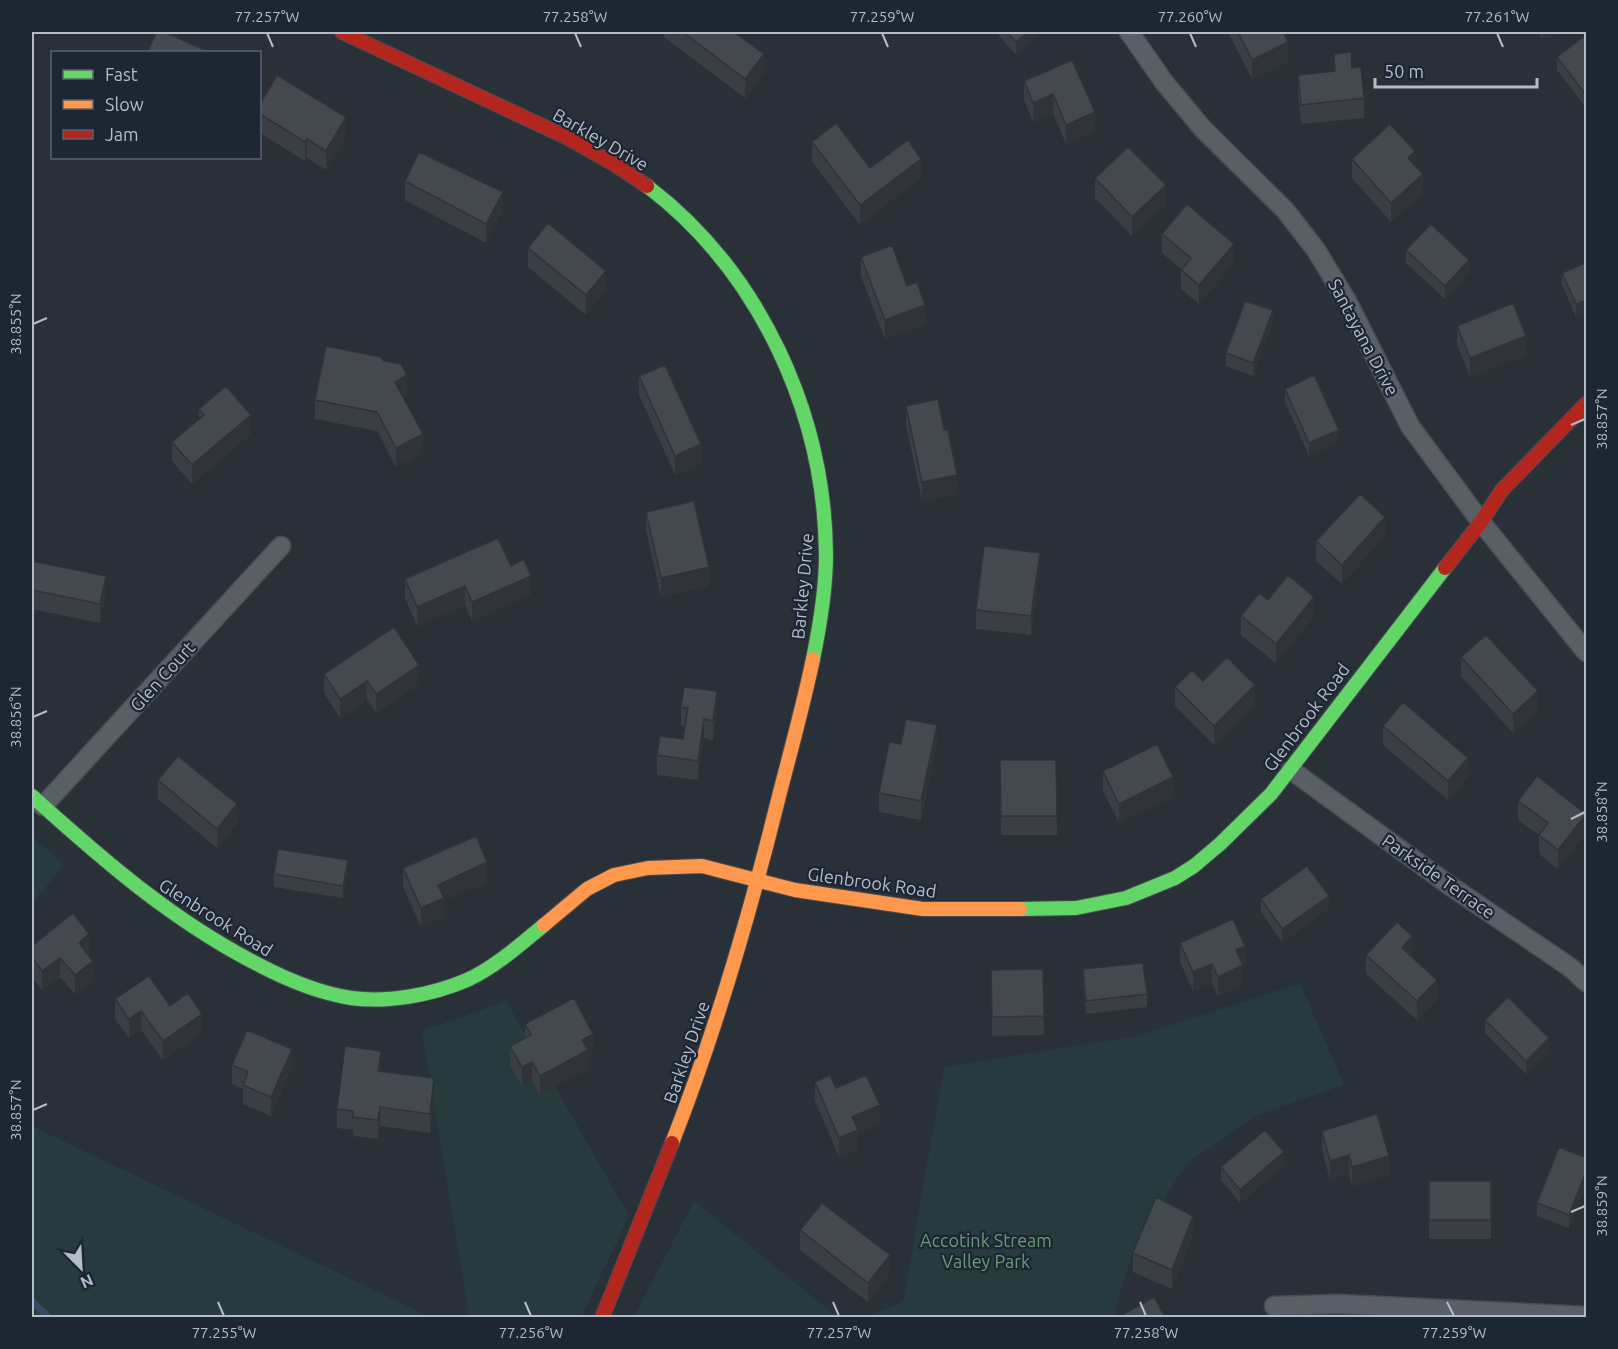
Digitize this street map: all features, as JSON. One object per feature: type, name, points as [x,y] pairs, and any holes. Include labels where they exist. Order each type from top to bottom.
[{"type":"street","name":"Barkley Drive","points":[[342,32],[520,114],[588,149],[636,178],[677,210],[712,245],[741,282],[776,342],[803,406],[819,470],[825,531],[823,589],[813,657],[792,748],[758,880],[707,1050],[665,1167],[602,1317]]},
{"type":"street","name":"Santayana Drive","points":[[1130,32],[1164,82],[1203,129],[1285,210],[1316,250],[1347,302],[1410,426],[1480,522],[1587,652]]},
{"type":"street","name":"Glenbrook Road","points":[[37,801],[111,867],[156,902],[230,950],[296,983],[352,998],[413,996],[470,979],[514,949],[587,890],[626,872],[648,868],[702,866],[795,890],[923,909],[1065,908],[1126,898],[1161,885],[1194,866],[1262,803],[1291,770],[1502,490],[1587,404]]},
{"type":"street","name":"Glen Court","points":[[37,801],[281,546]]},
{"type":"street","name":"Parkside Terrace","points":[[1291,770],[1587,982]]},
{"type":"street","points":[[1274,1306],[1339,1304],[1587,1316]]},
{"type":"green space","points":[[32,836],[64,865],[32,904]]},
{"type":"green space","name":"Accotink Stream Valley Park","points":[[1300,983],[1344,1085],[1258,1115],[1188,1162],[1137,1239],[1113,1317],[863,1318],[903,1302],[944,1067],[1137,1036]]},
{"type":"green space","points":[[506,1001],[629,1216],[581,1317],[469,1317],[422,1031]]},
{"type":"green space","points":[[32,1126],[430,1317],[32,1317]]},
{"type":"green space","points":[[694,1201],[838,1317],[634,1317]]},
{"type":"building","points":[[157,32],[164,32],[208,51],[148,51]]},
{"type":"building","points":[[683,32],[734,32],[764,54],[745,79]]},
{"type":"building","points":[[1007,32],[1028,32],[1016,42]]},
{"type":"building","points":[[1238,32],[1283,32],[1288,42],[1252,60]]},
{"type":"building","points":[[1583,37],[1587,41],[1587,96],[1557,57]]},
{"type":"building","points":[[1351,52],[1352,68],[1361,67],[1364,98],[1301,105],[1298,75],[1335,71],[1334,54]]},
{"type":"building","points":[[1072,60],[1095,112],[1066,125],[1053,94],[1033,103],[1024,81]]},
{"type":"building","points":[[277,75],[346,117],[326,151],[307,139],[305,142],[261,115],[261,102]]},
{"type":"building","points":[[836,123],[870,168],[908,140],[921,159],[860,205],[812,142]]},
{"type":"building","points":[[1390,124],[1415,151],[1408,158],[1423,174],[1391,203],[1352,159]]},
{"type":"building","points":[[1128,147],[1166,185],[1132,217],[1095,178]]},
{"type":"building","points":[[419,152],[503,192],[486,224],[405,181]]},
{"type":"building","points":[[1187,204],[1234,244],[1199,285],[1181,270],[1191,258],[1162,234]]},
{"type":"building","points":[[548,223],[606,271],[586,295],[528,248]]},
{"type":"building","points":[[1431,224],[1469,260],[1445,286],[1406,250]]},
{"type":"building","points":[[892,245],[907,286],[917,282],[925,305],[885,320],[861,257]]},
{"type":"building","points":[[1587,262],[1587,300],[1576,304],[1562,273]]},
{"type":"building","points":[[1245,301],[1273,310],[1253,363],[1226,353]]},
{"type":"building","points":[[1513,303],[1526,336],[1470,358],[1457,326]]},
{"type":"building","points":[[326,346],[381,357],[384,361],[401,364],[407,375],[395,382],[423,434],[396,448],[377,412],[315,400]]},
{"type":"building","points":[[665,365],[701,444],[675,456],[639,376]]},
{"type":"building","points":[[1314,375],[1339,430],[1309,443],[1285,389]]},
{"type":"building","points":[[226,386],[251,415],[192,465],[172,442],[204,415],[199,409]]},
{"type":"building","points":[[938,399],[944,430],[948,430],[957,475],[922,482],[906,406]]},
{"type":"building","points":[[1360,494],[1385,517],[1342,565],[1316,541]]},
{"type":"building","points":[[694,501],[709,567],[661,578],[646,512]]},
{"type":"building","points":[[498,538],[511,566],[524,559],[531,576],[472,602],[465,586],[417,607],[405,579]]},
{"type":"building","points":[[984,546],[1040,553],[1031,616],[976,610]]},
{"type":"building","points":[[32,561],[106,576],[100,604],[32,590]]},
{"type":"building","points":[[1288,575],[1314,597],[1276,644],[1241,616],[1259,593],[1268,600]]},
{"type":"building","points":[[394,627],[419,665],[376,694],[367,681],[340,699],[324,674]]},
{"type":"building","points":[[1486,635],[1538,691],[1513,714],[1461,657]]},
{"type":"building","points":[[1227,657],[1255,685],[1214,726],[1175,687],[1192,670],[1203,681]]},
{"type":"building","points":[[684,687],[717,691],[713,721],[704,719],[698,761],[657,755],[660,736],[683,739],[688,708],[681,707]]},
{"type":"building","points":[[1403,702],[1468,758],[1448,781],[1383,726]]},
{"type":"building","points":[[906,719],[937,725],[921,801],[879,793],[889,742],[901,744]]},
{"type":"building","points":[[1157,744],[1173,777],[1119,804],[1103,771]]},
{"type":"building","points":[[178,756],[237,804],[217,829],[158,780]]},
{"type":"building","points":[[1000,760],[1056,760],[1057,816],[1001,816]]},
{"type":"building","points":[[1537,776],[1586,814],[1558,850],[1539,835],[1548,823],[1518,801]]},
{"type":"building","points":[[476,836],[487,862],[438,885],[444,898],[421,908],[403,868]]},
{"type":"building","points":[[278,849],[348,860],[343,886],[274,874]]},
{"type":"building","points":[[1307,866],[1329,896],[1282,929],[1261,899]]},
{"type":"building","points":[[73,913],[89,934],[79,943],[93,961],[75,975],[60,958],[42,971],[32,958],[32,946]]},
{"type":"building","points":[[1233,919],[1245,946],[1236,950],[1243,965],[1218,977],[1212,964],[1193,972],[1180,943]]},
{"type":"building","points":[[1397,922],[1412,936],[1402,948],[1437,980],[1417,1001],[1366,955]]},
{"type":"building","points":[[1143,963],[1147,994],[1086,1001],[1083,969]]},
{"type":"building","points":[[1043,969],[1044,1016],[992,1017],[991,970]]},
{"type":"building","points":[[149,976],[170,1006],[188,993],[202,1014],[163,1041],[141,1011],[129,1019],[115,999]]},
{"type":"building","points":[[1508,997],[1549,1038],[1526,1061],[1485,1020]]},
{"type":"building","points":[[574,998],[593,1034],[582,1040],[588,1050],[540,1076],[532,1062],[522,1067],[510,1046],[531,1035],[525,1024]]},
{"type":"building","points":[[247,1030],[292,1049],[271,1097],[243,1085],[248,1072],[232,1065]]},
{"type":"building","points":[[345,1046],[381,1051],[378,1071],[434,1078],[430,1114],[380,1107],[378,1120],[353,1117],[353,1111],[337,1109]]},
{"type":"building","points":[[830,1075],[836,1088],[866,1075],[880,1105],[852,1117],[858,1130],[839,1138],[815,1082]]},
{"type":"building","points":[[1377,1114],[1389,1156],[1352,1167],[1349,1155],[1330,1161],[1322,1131]]},
{"type":"building","points":[[1265,1130],[1284,1152],[1240,1190],[1221,1167]]},
{"type":"building","points":[[1559,1147],[1587,1158],[1587,1169],[1569,1215],[1537,1203]]},
{"type":"building","points":[[1429,1181],[1491,1181],[1491,1220],[1429,1220]]},
{"type":"building","points":[[1156,1197],[1193,1216],[1172,1270],[1133,1253]]},
{"type":"building","points":[[822,1203],[890,1255],[868,1283],[800,1230]]},
{"type":"building","points":[[1154,1297],[1165,1317],[1126,1317],[1124,1314]]},
{"type":"waterway","points":[[32,1301],[49,1318]]},
{"type":"traffic: fast","points":[[647,186],[687,221],[722,260],[753,303],[778,350],[799,399],[813,450],[823,502],[826,555],[822,607],[813,659]]},
{"type":"traffic: fast","points":[[1020,909],[1076,908],[1126,898],[1175,878],[1194,866],[1271,794],[1445,568]]},
{"type":"traffic: fast","points":[[32,796],[113,867],[199,930],[229,949],[272,971],[305,986],[328,993],[351,998],[380,999],[425,994],[439,990],[467,980],[487,969],[544,925]]},
{"type":"traffic: slow","points":[[672,1143],[703,1059],[743,930],[813,659]]},
{"type":"traffic: slow","points":[[544,925],[587,889],[614,875],[648,868],[702,866],[795,890],[923,909],[1020,909]]},
{"type":"traffic: jam","points":[[342,32],[566,137],[647,186]]},
{"type":"traffic: jam","points":[[1445,568],[1481,522],[1502,490],[1586,404]]},
{"type":"traffic: jam","points":[[602,1318],[672,1143]]}]
